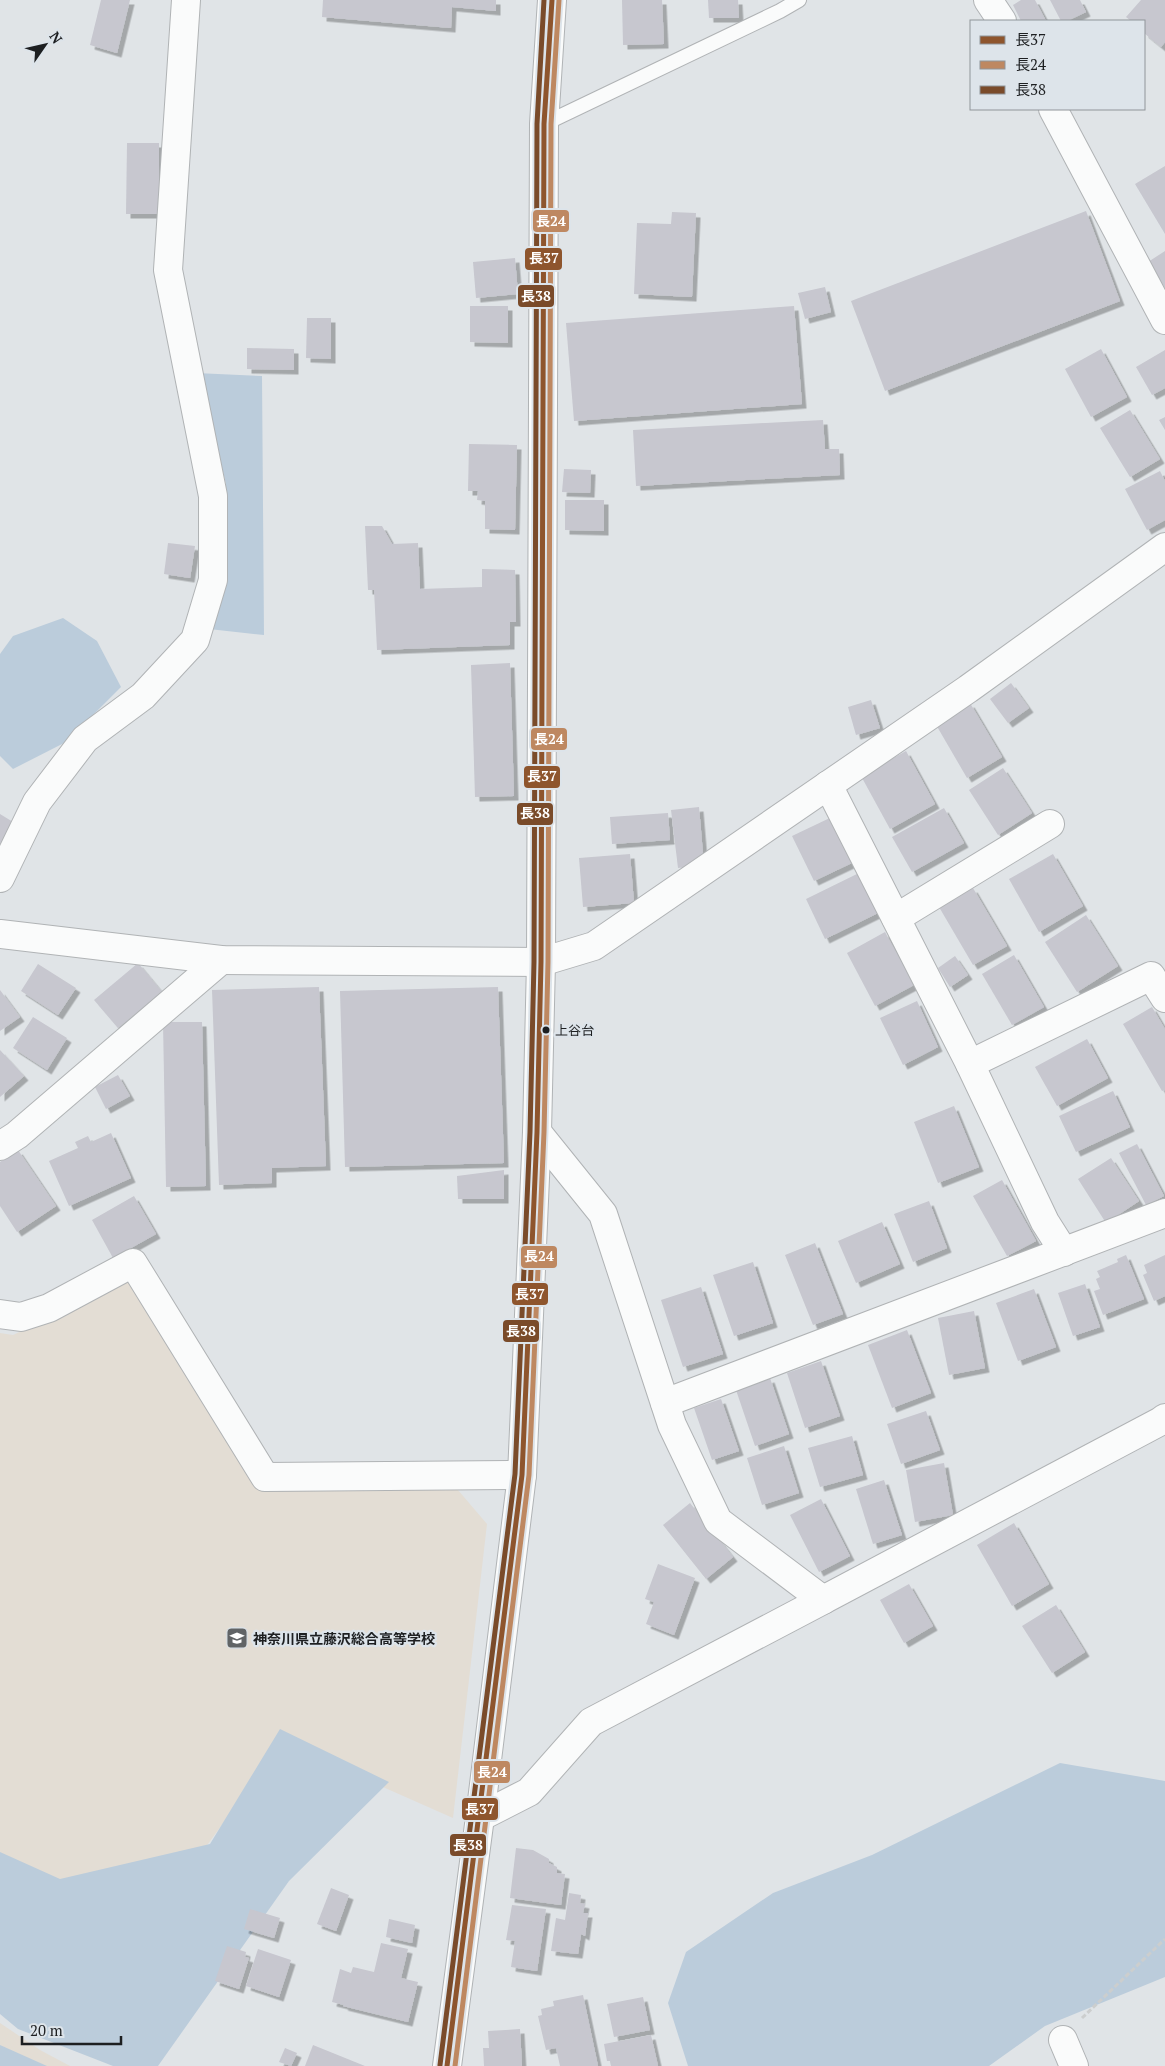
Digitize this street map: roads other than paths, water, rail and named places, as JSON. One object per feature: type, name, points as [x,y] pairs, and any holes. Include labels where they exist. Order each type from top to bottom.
[{"type":"street","points":[[0,878],[37,802],[85,740],[143,696],[195,640],[213,580],[214,496],[168,270],[186,0]]},
{"type":"street","points":[[446,2066],[480,1817],[522,1475],[537,1132],[541,962],[544,124],[552,0]]},
{"type":"street","points":[[988,0],[1001,20]]},
{"type":"street","points":[[1054,110],[1165,320]]},
{"type":"street","points":[[0,934],[221,960],[541,962],[594,946],[968,689],[1165,547]]},
{"type":"street","points":[[828,785],[970,1064],[1045,1222],[1064,1252]]},
{"type":"street","points":[[896,918],[1050,824]]},
{"type":"street","points":[[0,1146],[17,1135],[221,960]]},
{"type":"street","points":[[970,1064],[1151,976],[1165,998]]},
{"type":"street","points":[[537,1132],[603,1214],[672,1425],[718,1521],[823,1600]]},
{"type":"street","points":[[665,1403],[1165,1213]]},
{"type":"street","points":[[0,1314],[21,1317],[49,1308],[133,1263],[265,1477],[522,1475]]},
{"type":"street","points":[[480,1817],[529,1792],[591,1722],[1165,1418]]},
{"type":"street","points":[[1063,2040],[1074,2066]]},
{"type":"lane","points":[[544,124],[780,11],[799,0]]},
{"type":"place","name":"上谷台","points":[[546,1030]]},
{"type":"place","name":"神奈川県立藤沢総合高等学校","points":[[237,1638]]}]
